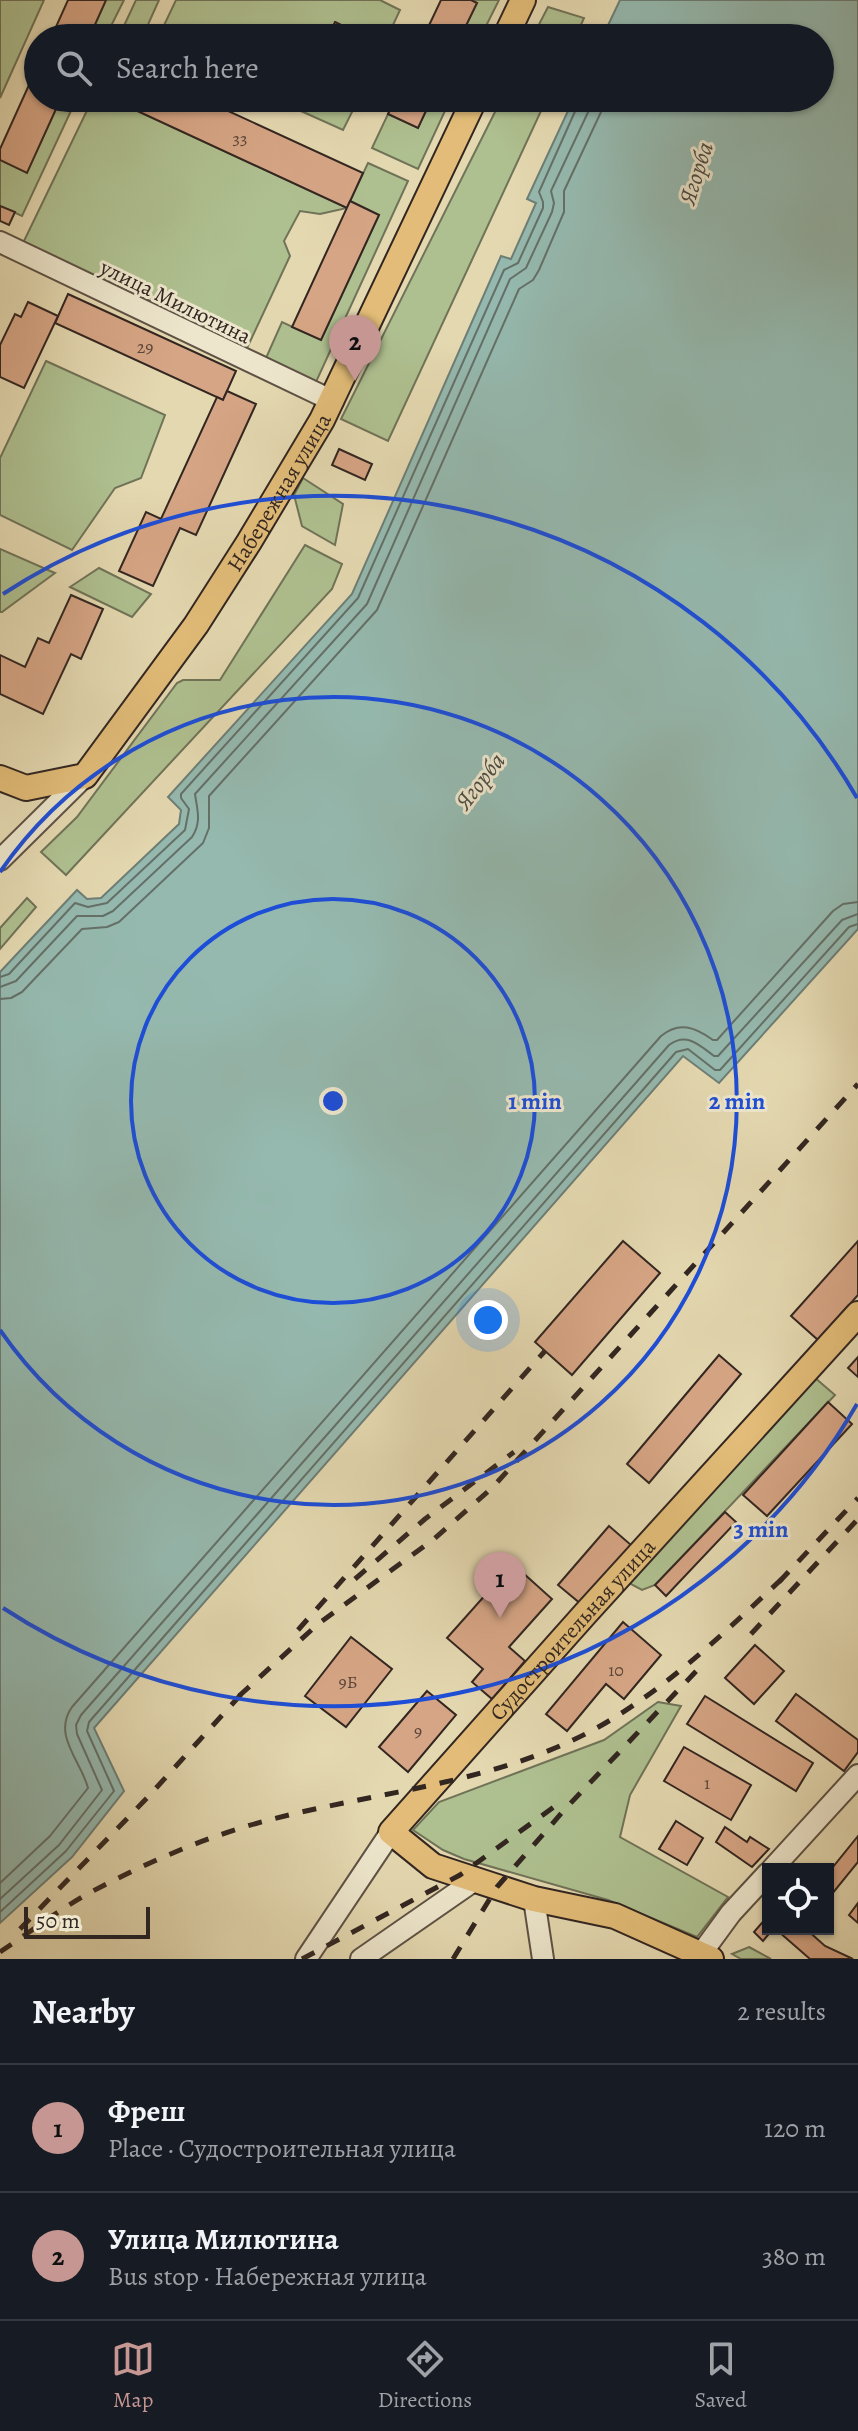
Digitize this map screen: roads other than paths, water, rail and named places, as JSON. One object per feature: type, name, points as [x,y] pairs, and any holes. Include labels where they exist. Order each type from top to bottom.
[{"type":"main road","points":[[512,24],[523,0]]},
{"type":"main road","name":"Набережная улица","points":[[85,776],[203,613],[333,401],[468,112]]},
{"type":"main road","points":[[0,778],[26,788],[85,776]]},
{"type":"main road","name":"Судостроительная улица","points":[[391,1832],[858,1314]]},
{"type":"main road","points":[[391,1832],[433,1866],[534,1899],[615,1916],[706,1956]]},
{"type":"street","name":"улица Милютина","points":[[0,242],[333,401]]},
{"type":"street","points":[[0,860],[85,776]]},
{"type":"street","points":[[777,1863],[858,1775]]},
{"type":"street","name":"Судостроительная улица","points":[[306,1959],[391,1832]]},
{"type":"street","points":[[706,1956],[731,1913],[762,1879]]},
{"type":"street","points":[[361,1959],[475,1880]]},
{"type":"street","points":[[534,1899],[543,1959]]},
{"type":"water","name":"Ягорба","points":[[620,0],[858,0],[858,929],[719,1083],[683,1056],[94,1728],[124,1791],[72,1857],[0,1923],[0,972],[77,890],[87,899],[101,898],[179,824],[181,810],[168,797],[352,594],[501,256],[511,259],[536,203],[527,199],[567,112],[834,112],[834,24],[609,24]]},
{"type":"railway","points":[[239,1696],[318,1624],[434,1539],[492,1488],[858,1084]]},
{"type":"railway","points":[[298,1630],[545,1351]]},
{"type":"railway","points":[[355,1579],[425,1519],[514,1452]]},
{"type":"railway","points":[[779,1582],[858,1498]]},
{"type":"railway","points":[[751,1634],[858,1519]]},
{"type":"railway","points":[[0,1952],[91,1892],[198,1843],[265,1821],[480,1773],[563,1745],[602,1725],[652,1692],[698,1656],[785,1576]]},
{"type":"railway","points":[[453,1959],[497,1887],[566,1808],[703,1664]]},
{"type":"railway","points":[[20,1929],[147,1798],[245,1690]]},
{"type":"railway","points":[[302,1959],[460,1875],[562,1801]]},
{"type":"place","name":"Улица Милютина","points":[[355,381]]},
{"type":"place","name":"Фреш","points":[[500,1618]]}]
